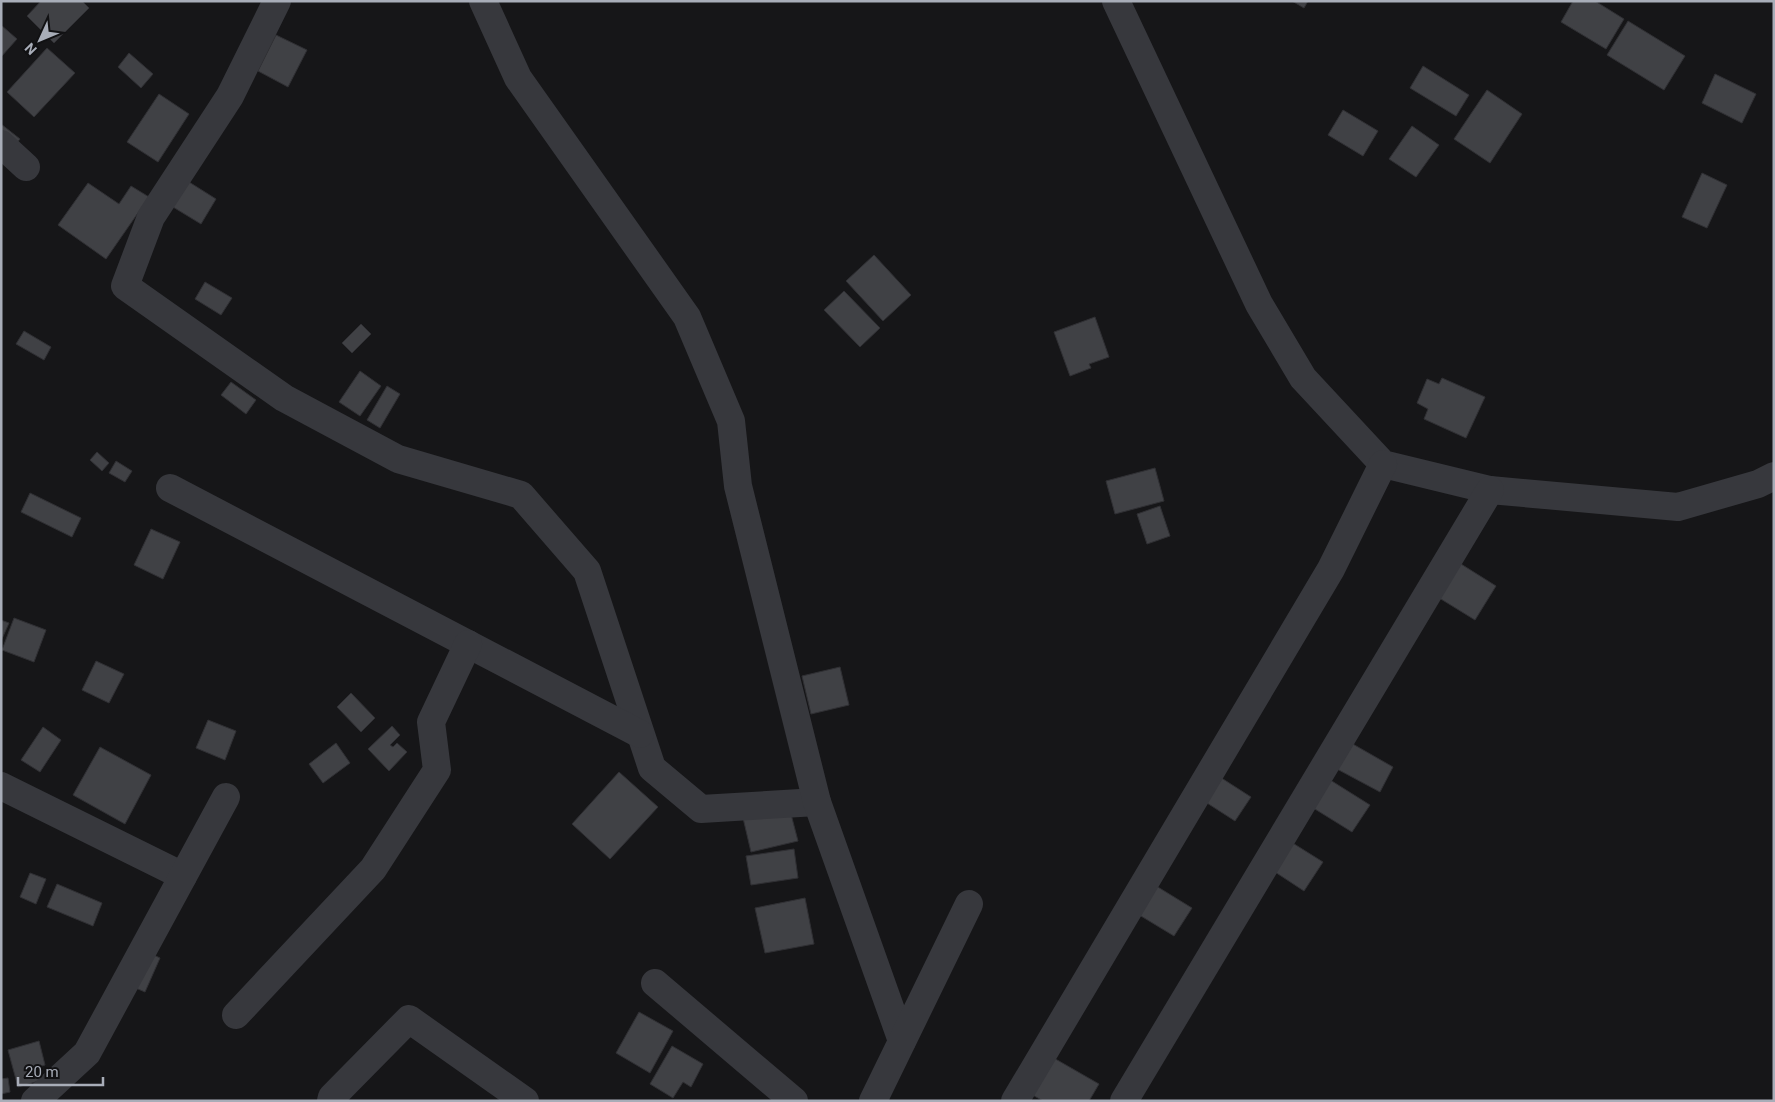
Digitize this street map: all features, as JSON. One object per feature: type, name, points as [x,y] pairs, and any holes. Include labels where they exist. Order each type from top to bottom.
[{"type":"street","points":[[277,1],[230,96],[151,217],[126,286],[284,398],[398,460],[521,495],[587,571],[652,768],[701,809],[817,802]]},
{"type":"street","points":[[483,1],[518,78],[688,317],[731,422],[738,486],[817,802],[902,1041]]},
{"type":"street","points":[[1116,1],[1259,304],[1303,378],[1383,464],[1490,490],[1678,507],[1758,484],[1774,476]]},
{"type":"street","points":[[1,144],[26,167]]},
{"type":"street","points":[[1016,1101],[1331,569],[1383,464]]},
{"type":"street","points":[[170,488],[640,734]]},
{"type":"street","points":[[1124,1101],[1490,490]]},
{"type":"street","points":[[236,1015],[373,869],[437,770],[431,722],[468,644]]},
{"type":"street","points":[[1,786],[183,876]]},
{"type":"street","points":[[35,1101],[87,1053],[226,797]]},
{"type":"street","points":[[873,1101],[969,904]]},
{"type":"street","points":[[655,983],[794,1101]]},
{"type":"street","points":[[331,1101],[332,1097],[409,1019],[525,1101]]},
{"type":"building","points":[[41,1],[82,1],[89,8],[54,43],[27,16]]},
{"type":"building","points":[[1292,1],[1308,1],[1304,8]]},
{"type":"building","points":[[1573,1],[1595,1],[1624,19],[1606,49],[1561,22]]},
{"type":"building","points":[[1628,21],[1685,56],[1664,90],[1607,55]]},
{"type":"building","points":[[1,25],[17,39],[1,57]]},
{"type":"building","points":[[276,35],[307,50],[288,87],[258,71]]},
{"type":"building","points":[[47,48],[75,73],[34,117],[7,92]]},
{"type":"building","points":[[129,53],[153,74],[141,88],[118,67]]},
{"type":"building","points":[[1423,66],[1469,95],[1456,116],[1410,88]]},
{"type":"building","points":[[1715,74],[1756,94],[1742,123],[1702,103]]},
{"type":"building","points":[[1487,90],[1522,114],[1490,163],[1454,139]]},
{"type":"building","points":[[159,94],[189,114],[158,162],[127,142]]},
{"type":"building","points":[[1343,110],[1378,131],[1363,156],[1328,135]]},
{"type":"building","points":[[1,124],[20,139],[1,162]]},
{"type":"building","points":[[1412,126],[1439,145],[1416,177],[1389,159]]},
{"type":"building","points":[[1702,173],[1727,185],[1707,228],[1682,217]]},
{"type":"building","points":[[189,182],[216,199],[201,224],[173,207]]},
{"type":"building","points":[[88,183],[119,204],[131,186],[149,197],[106,259],[58,225]]},
{"type":"building","points":[[874,255],[911,295],[883,321],[846,281]]},
{"type":"building","points":[[205,282],[232,298],[221,315],[195,299]]},
{"type":"building","points":[[844,291],[880,328],[860,347],[824,310]]},
{"type":"building","points":[[1095,317],[1109,357],[1089,364],[1091,368],[1070,376],[1054,332]]},
{"type":"building","points":[[361,324],[371,334],[352,353],[342,343]]},
{"type":"building","points":[[24,331],[51,347],[44,360],[16,344]]},
{"type":"building","points":[[360,371],[381,386],[360,416],[339,402]]},
{"type":"building","points":[[1442,378],[1485,397],[1466,438],[1424,419],[1428,409],[1417,403],[1427,379],[1439,384]]},
{"type":"building","points":[[231,382],[256,400],[246,414],[221,395]]},
{"type":"building","points":[[387,386],[400,394],[380,428],[367,420]]},
{"type":"building","points":[[97,452],[109,463],[102,471],[90,460]]},
{"type":"building","points":[[116,461],[132,471],[125,482],[109,473]]},
{"type":"building","points":[[1155,468],[1164,501],[1115,514],[1106,481]]},
{"type":"building","points":[[30,493],[81,518],[72,537],[21,512]]},
{"type":"building","points":[[1160,506],[1170,536],[1147,544],[1137,514]]},
{"type":"building","points":[[151,529],[180,542],[163,579],[134,565]]},
{"type":"building","points":[[1445,554],[1496,586],[1475,620],[1423,588]]},
{"type":"building","points":[[14,618],[46,630],[34,662],[2,650]]},
{"type":"building","points":[[1,620],[9,623],[1,641]]},
{"type":"building","points":[[96,661],[124,674],[109,703],[82,690]]},
{"type":"building","points":[[840,667],[849,705],[811,714],[802,676]]},
{"type":"building","points":[[351,693],[375,718],[361,732],[337,707]]},
{"type":"building","points":[[208,720],[236,731],[225,760],[196,748]]},
{"type":"building","points":[[392,726],[400,735],[390,745],[393,747],[397,743],[407,752],[389,771],[368,749]]},
{"type":"building","points":[[43,727],[61,740],[40,772],[21,760]]},
{"type":"building","points":[[336,743],[350,763],[323,783],[309,764]]},
{"type":"building","points":[[1351,743],[1393,767],[1380,792],[1337,769]]},
{"type":"building","points":[[100,747],[151,775],[125,824],[73,795]]},
{"type":"building","points":[[1209,770],[1251,797],[1235,821],[1193,794]]},
{"type":"building","points":[[619,772],[658,807],[610,859],[572,824]]},
{"type":"building","points":[[1319,773],[1370,805],[1352,832],[1302,801]]},
{"type":"building","points":[[786,795],[798,841],[751,852],[740,805]]},
{"type":"building","points":[[1291,842],[1323,862],[1304,891],[1272,870]]},
{"type":"building","points":[[794,849],[798,878],[751,885],[746,856]]},
{"type":"building","points":[[30,873],[46,879],[36,904],[20,897]]},
{"type":"building","points":[[1148,881],[1192,908],[1174,936],[1131,910]]},
{"type":"building","points":[[57,884],[102,903],[93,926],[47,907]]},
{"type":"building","points":[[805,898],[814,944],[765,953],[755,908]]},
{"type":"building","points":[[132,945],[160,958],[145,992],[117,980]]},
{"type":"building","points":[[639,1012],[673,1031],[650,1073],[616,1053]]},
{"type":"building","points":[[39,1041],[45,1065],[35,1068],[39,1081],[18,1087],[8,1050]]},
{"type":"building","points":[[672,1046],[703,1064],[691,1087],[683,1082],[673,1098],[650,1084]]},
{"type":"building","points":[[1045,1053],[1099,1084],[1089,1101],[1043,1101],[1024,1090]]},
{"type":"building","points":[[8,1078],[10,1092],[1,1094],[1,1079]]}]
